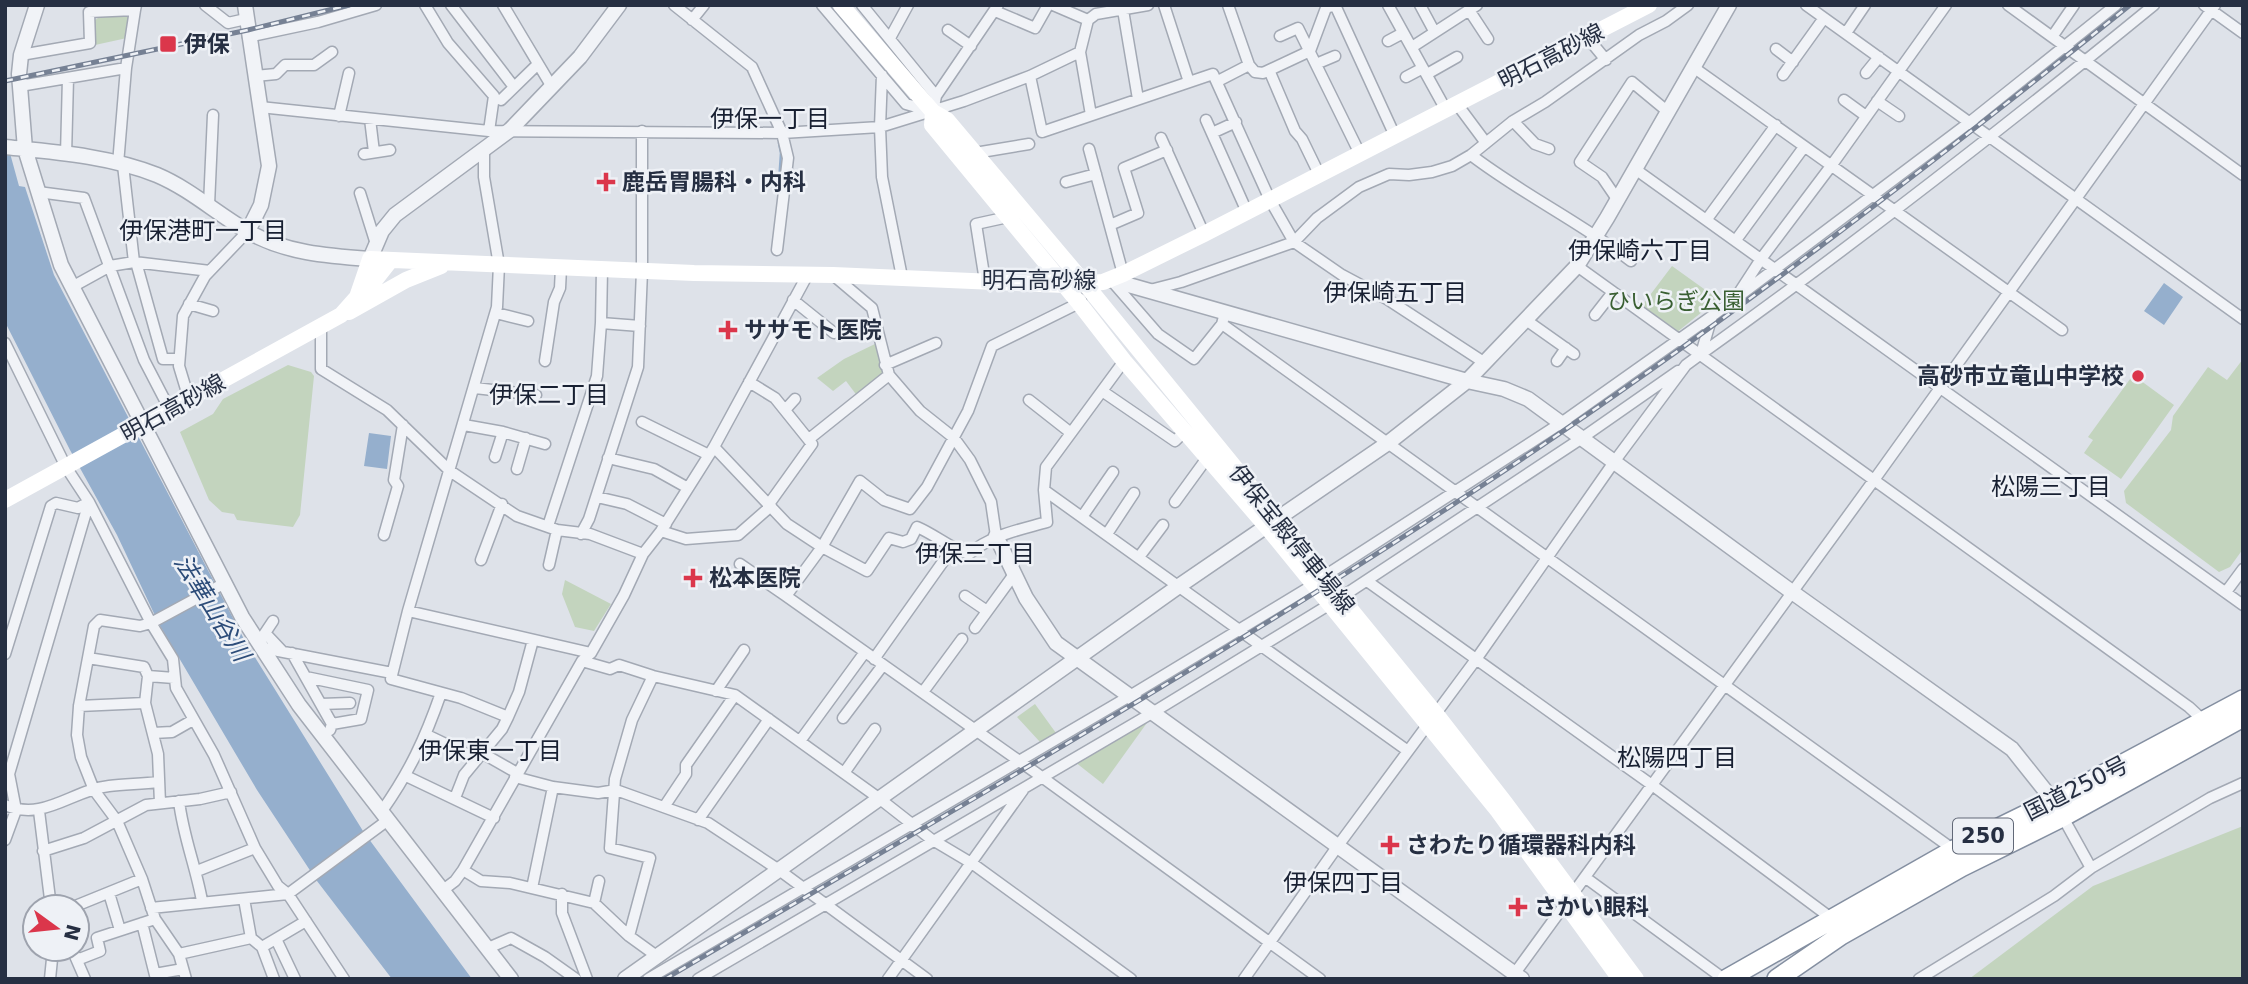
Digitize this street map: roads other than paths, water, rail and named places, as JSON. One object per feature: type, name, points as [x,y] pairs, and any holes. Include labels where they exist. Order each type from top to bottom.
[{"type":"highway","name":"国道250号","points":[[1777,979],[1840,935],[1962,867],[2243,700]]},
{"type":"highway","name":"国道250号","points":[[1725,979],[1954,850],[2059,809],[2243,717]]},
{"type":"main road","name":"伊保宝殿停車場線","points":[[841,5],[935,104],[1086,285],[1271,523],[1636,979]]},
{"type":"main road","name":"明石高砂線","points":[[357,297],[373,252],[390,261],[447,264],[1086,285],[1117,277],[1649,5]]},
{"type":"main road","name":"伊保宝殿停車場線","points":[[935,104],[932,125],[1207,458],[1271,523]]},
{"type":"main road","name":"明石高砂線","points":[[341,315],[368,289],[390,261]]},
{"type":"main road","name":"明石高砂線","points":[[5,500],[406,280],[447,264]]},
{"type":"main road","name":"伊保宝殿停車場線","points":[[1570,899],[1620,979]]},
{"type":"street","points":[[37,5],[21,55],[20,86],[25,149],[61,265],[140,426],[223,584],[262,641],[299,705],[511,979]]},
{"type":"street","points":[[189,399],[179,366],[183,316],[209,271],[248,231],[261,205],[268,166],[245,12],[228,23],[205,5]]},
{"type":"street","points":[[248,37],[318,22],[376,5]]},
{"type":"street","points":[[425,5],[448,43],[494,96],[489,131]]},
{"type":"street","points":[[451,5],[514,87]]},
{"type":"street","points":[[503,5],[552,87]]},
{"type":"street","points":[[373,252],[382,231],[395,215],[510,130],[580,57],[619,5]]},
{"type":"street","points":[[674,5],[752,67],[782,132],[788,158],[777,250]]},
{"type":"street","points":[[692,20],[704,5]]},
{"type":"street","points":[[822,5],[906,104],[935,104]]},
{"type":"street","points":[[890,38],[908,5]]},
{"type":"street","points":[[935,104],[996,8],[1035,28],[1050,5],[1095,13],[1148,5]]},
{"type":"street","points":[[1164,5],[1189,82]]},
{"type":"street","points":[[1228,5],[1248,65],[1255,72],[1263,74],[1310,51],[1326,8],[1335,5],[1395,136]]},
{"type":"street","points":[[1388,5],[1425,71],[1452,107],[1486,143]]},
{"type":"street","points":[[1420,5],[1434,31]]},
{"type":"street","points":[[1150,290],[1181,282],[1294,242],[1317,218],[1359,187],[1388,174],[1409,175],[1452,166],[1639,35],[1667,21],[1688,5]]},
{"type":"street","points":[[625,979],[1179,586],[1388,443],[1467,381],[1577,266],[1729,5]]},
{"type":"street","points":[[1806,5],[2243,319]]},
{"type":"street","points":[[1846,33],[1865,5]]},
{"type":"street","points":[[1735,299],[1945,5]]},
{"type":"street","points":[[2008,5],[2243,176]]},
{"type":"street","points":[[2052,37],[2074,5]]},
{"type":"street","points":[[649,979],[1239,630],[1562,423],[1875,195],[2116,5]]},
{"type":"street","points":[[698,979],[1152,713],[1335,602],[1478,508],[1582,438],[1797,285],[1991,138],[2154,5]]},
{"type":"street","points":[[833,275],[872,308],[887,370],[920,411],[954,438],[970,460],[991,502],[996,536],[1026,598],[1056,643],[1518,976],[1570,899],[2144,104],[2210,7],[2243,33]]},
{"type":"street","points":[[21,55],[90,43],[89,9],[136,8],[127,68],[121,165],[135,262],[163,359],[179,359]]},
{"type":"street","points":[[866,8],[935,104]]},
{"type":"street","points":[[1412,47],[1473,8],[1488,39]]},
{"type":"street","points":[[1124,10],[1138,99]]},
{"type":"street","points":[[1091,115],[1080,52],[1095,13]]},
{"type":"street","points":[[1783,75],[1824,19]]},
{"type":"street","points":[[1280,36],[1297,28],[1360,154]]},
{"type":"street","points":[[948,30],[971,46]]},
{"type":"street","points":[[1388,41],[1403,33]]},
{"type":"street","points":[[1587,37],[1606,60]]},
{"type":"street","points":[[1776,49],[1793,62]]},
{"type":"street","points":[[255,76],[276,74],[285,65],[314,65],[332,52]]},
{"type":"street","points":[[260,107],[489,131],[782,132],[880,127],[935,104],[1030,76],[1080,52]]},
{"type":"street","points":[[1316,64],[1335,56]]},
{"type":"street","points":[[1406,77],[1457,57]]},
{"type":"street","points":[[1866,72],[1878,57]]},
{"type":"street","points":[[501,100],[538,65]]},
{"type":"street","points":[[1218,81],[1248,65]]},
{"type":"street","points":[[1693,67],[2062,330]]},
{"type":"street","points":[[20,86],[127,68]]},
{"type":"street","points":[[1269,70],[1295,131],[1302,139],[1319,174]]},
{"type":"street","points":[[339,116],[349,73]]},
{"type":"street","points":[[1030,76],[1042,132],[1213,74],[1270,200],[1294,242],[1342,275],[1387,299],[1485,363]]},
{"type":"street","points":[[882,75],[881,177],[902,277]]},
{"type":"street","points":[[66,155],[68,78]]},
{"type":"street","points":[[1617,199],[1602,177],[1580,162],[1632,82],[1667,111]]},
{"type":"street","points":[[1844,100],[1866,116]]},
{"type":"street","points":[[1877,101],[1899,116]]},
{"type":"street","points":[[209,205],[213,115]]},
{"type":"street","points":[[370,119],[369,153],[390,150]]},
{"type":"street","points":[[1206,120],[1247,212]]},
{"type":"street","points":[[1513,121],[1535,145],[1549,149]]},
{"type":"street","points":[[1212,134],[1236,122]]},
{"type":"street","points":[[1706,219],[1776,125]]},
{"type":"street","points":[[581,534],[597,497],[638,367],[642,271],[642,131]]},
{"type":"street","points":[[1161,138],[1203,234]]},
{"type":"street","points":[[975,153],[1029,144]]},
{"type":"street","points":[[5,147],[66,155],[154,174],[179,186],[248,231],[285,247],[307,253],[373,252]]},
{"type":"street","points":[[1735,240],[1804,147]]},
{"type":"street","points":[[484,149],[484,177],[499,265],[496,313],[408,611],[391,680],[461,698],[508,718]]},
{"type":"street","points":[[1089,149],[1110,225],[1117,277],[1158,334],[1194,359],[1223,319]]},
{"type":"street","points":[[1110,225],[1138,213],[1124,169],[1167,150]]},
{"type":"street","points":[[1471,155],[1511,185],[1597,235],[1631,261]]},
{"type":"street","points":[[1635,169],[2243,605]]},
{"type":"street","points":[[1066,182],[1096,174]]},
{"type":"street","points":[[38,192],[84,198],[144,360],[170,410]]},
{"type":"street","points":[[360,193],[373,252]]},
{"type":"street","points":[[985,281],[976,224],[1008,217]]},
{"type":"street","points":[[72,287],[110,266],[135,262],[209,271]]},
{"type":"street","points":[[1577,266],[2189,707],[2204,721]]},
{"type":"street","points":[[545,360],[554,302],[561,288],[561,268]]},
{"type":"street","points":[[549,565],[553,528],[597,376],[602,269]]},
{"type":"street","points":[[443,890],[455,881],[463,870],[494,818],[516,775],[624,595],[643,554],[663,528],[711,451],[808,274]]},
{"type":"street","points":[[1117,277],[1223,319],[1504,389],[1525,397],[2012,749],[2059,809],[2091,868]]},
{"type":"street","points":[[786,596],[822,547],[860,481],[884,500],[910,509],[927,487],[968,411],[992,346],[1079,303],[1086,285]]},
{"type":"street","points":[[1595,315],[1613,292]]},
{"type":"street","points":[[793,300],[834,333]]},
{"type":"street","points":[[190,304],[213,311]]},
{"type":"street","points":[[496,313],[527,321]]},
{"type":"street","points":[[1701,354],[1712,316]]},
{"type":"street","points":[[1223,319],[1455,493],[1954,850]]},
{"type":"street","points":[[1526,320],[1570,351],[1557,361]]},
{"type":"street","points":[[601,323],[640,326]]},
{"type":"street","points":[[321,327],[321,369],[387,410],[450,471],[517,516],[553,528],[590,534],[643,554]]},
{"type":"street","points":[[5,342],[151,623],[173,659],[176,688],[214,755],[255,848],[278,886],[288,894],[344,979]]},
{"type":"street","points":[[808,439],[887,370],[936,343]]},
{"type":"street","points":[[642,422],[711,451],[787,524],[822,547],[867,571],[889,538],[903,542],[911,539],[917,527],[952,549],[969,554],[996,536],[1047,522],[1044,490],[1046,467],[1124,360]]},
{"type":"street","points":[[1244,979],[1686,365]]},
{"type":"street","points":[[597,497],[627,504],[663,528],[686,539],[738,534],[770,505],[812,444],[775,398],[749,382]]},
{"type":"street","points":[[475,388],[536,395]]},
{"type":"street","points":[[1102,391],[1175,441],[1185,431]]},
{"type":"street","points":[[785,410],[795,399]]},
{"type":"street","points":[[1029,400],[1071,433]]},
{"type":"street","points":[[384,535],[398,485],[394,480],[403,425]]},
{"type":"street","points":[[464,425],[545,444]]},
{"type":"street","points":[[495,457],[503,432]]},
{"type":"street","points":[[517,469],[526,438]]},
{"type":"street","points":[[608,458],[654,469],[688,488]]},
{"type":"street","points":[[1175,502],[1207,458]]},
{"type":"street","points":[[1082,517],[1113,479]]},
{"type":"street","points":[[1044,490],[1408,751]]},
{"type":"street","points":[[1107,534],[1134,493]]},
{"type":"street","points":[[5,654],[51,506],[56,503],[78,508],[89,502]]},
{"type":"street","points":[[5,840],[11,808],[9,774],[89,502]]},
{"type":"street","points":[[481,560],[502,504]]},
{"type":"street","points":[[1139,558],[1163,525]]},
{"type":"street","points":[[800,741],[874,659],[952,549]]},
{"type":"street","points":[[740,564],[1020,761],[1320,979]]},
{"type":"street","points":[[2226,592],[2243,569]]},
{"type":"street","points":[[975,628],[1015,573]]},
{"type":"street","points":[[1367,581],[1652,785],[1831,918]]},
{"type":"street","points":[[142,923],[155,976],[185,974],[179,954],[153,914],[142,879],[117,821],[94,790],[81,757],[77,735],[79,706],[94,626],[100,620],[140,626],[151,623],[223,584]]},
{"type":"street","points":[[965,596],[987,611]]},
{"type":"street","points":[[408,611],[533,640],[587,657],[610,668],[620,665],[653,677],[735,695],[935,841],[973,863],[1131,979]]},
{"type":"street","points":[[262,641],[273,621]]},
{"type":"street","points":[[923,692],[962,639]]},
{"type":"street","points":[[455,798],[464,775],[508,718],[519,692],[533,640]]},
{"type":"street","points":[[262,641],[288,652],[392,673]]},
{"type":"street","points":[[716,691],[744,650]]},
{"type":"street","points":[[288,652],[306,677],[332,724]]},
{"type":"street","points":[[88,658],[144,667],[148,676],[145,704],[158,754],[160,803]]},
{"type":"street","points":[[843,718],[854,710],[874,659]]},
{"type":"street","points":[[148,676],[174,678]]},
{"type":"street","points":[[306,677],[368,690],[360,719],[332,724]]},
{"type":"street","points":[[629,936],[650,858],[610,848],[615,779],[632,720],[653,677]]},
{"type":"street","points":[[91,952],[100,951],[97,938],[142,923],[153,914],[202,901],[288,894],[385,816],[427,735],[441,693]]},
{"type":"street","points":[[664,807],[685,774],[687,765],[735,695]]},
{"type":"street","points":[[321,704],[349,703]]},
{"type":"street","points":[[79,706],[145,704]]},
{"type":"street","points":[[698,820],[769,719]]},
{"type":"street","points":[[153,733],[172,732],[193,720]]},
{"type":"street","points":[[326,739],[332,724]]},
{"type":"street","points":[[844,773],[874,729]]},
{"type":"street","points":[[427,735],[480,756],[516,775],[553,787],[598,793],[616,790],[708,823],[779,870],[927,979]]},
{"type":"street","points":[[407,776],[494,818]]},
{"type":"street","points":[[11,808],[39,811],[108,786],[158,782]]},
{"type":"street","points":[[1919,979],[2054,896],[2091,868],[2210,798],[2243,783]]},
{"type":"street","points":[[532,888],[553,787]]},
{"type":"street","points":[[888,979],[1025,787]]},
{"type":"street","points":[[43,851],[84,838],[146,805],[200,800],[231,792]]},
{"type":"street","points":[[179,802],[183,832],[197,871],[202,901]]},
{"type":"street","points":[[39,811],[49,893]]},
{"type":"street","points":[[197,871],[255,848]]},
{"type":"street","points":[[463,870],[481,881],[532,888],[594,903],[629,936],[658,957]]},
{"type":"street","points":[[1586,878],[1725,979]]},
{"type":"street","points":[[91,900],[142,879]]},
{"type":"street","points":[[594,903],[599,881]]},
{"type":"street","points":[[108,893],[120,930]]},
{"type":"street","points":[[562,894],[562,913],[587,979]]},
{"type":"street","points":[[244,899],[251,938],[262,947],[274,979]]},
{"type":"street","points":[[262,947],[306,921]]},
{"type":"street","points":[[179,954],[251,938]]},
{"type":"street","points":[[488,948],[511,938],[576,979]]},
{"type":"street","points":[[276,939],[295,979]]},
{"type":"water","name":"法華山谷川","points":[[5,135],[19,186],[25,187],[54,275],[246,643],[363,831],[472,979],[392,979],[317,881],[257,790],[159,624],[117,535],[5,322]]},
{"type":"water","points":[[2164,283],[2183,297],[2164,325],[2144,311]]},
{"type":"water","points":[[369,433],[391,436],[387,469],[364,466]]},
{"type":"waterway","points":[[779,143],[779,182]]},
{"type":"railway","points":[[5,81],[248,30],[349,5]]},
{"type":"railway","points":[[665,979],[1190,670],[1498,475],[1740,306],[1976,128],[2130,5]]},
{"type":"place","name":"伊保","points":[[168,44]]},
{"type":"place","name":"鹿岳胃腸科・内科","points":[[606,182]]},
{"type":"place","name":"ササモト医院","points":[[728,330]]},
{"type":"place","name":"高砂市立竜山中学校","points":[[2138,376]]},
{"type":"place","name":"松本医院","points":[[693,578]]},
{"type":"place","name":"さわたり循環器科内科","points":[[1390,845]]},
{"type":"place","name":"さかい眼科","points":[[1518,907]]},
{"type":"district","name":"伊保一丁目","points":[[770,119]]},
{"type":"district","name":"伊保港町一丁目","points":[[203,231]]},
{"type":"district","name":"伊保崎六丁目","points":[[1640,251]]},
{"type":"district","name":"伊保崎五丁目","points":[[1395,293]]},
{"type":"district","name":"伊保二丁目","points":[[549,395]]},
{"type":"district","name":"松陽三丁目","points":[[2051,487]]},
{"type":"district","name":"伊保三丁目","points":[[975,554]]},
{"type":"district","name":"伊保東一丁目","points":[[490,751]]},
{"type":"district","name":"松陽四丁目","points":[[1677,758]]},
{"type":"district","name":"伊保四丁目","points":[[1343,883]]},
{"type":"park label","name":"ひいらぎ公園","points":[[1676,301]]}]
